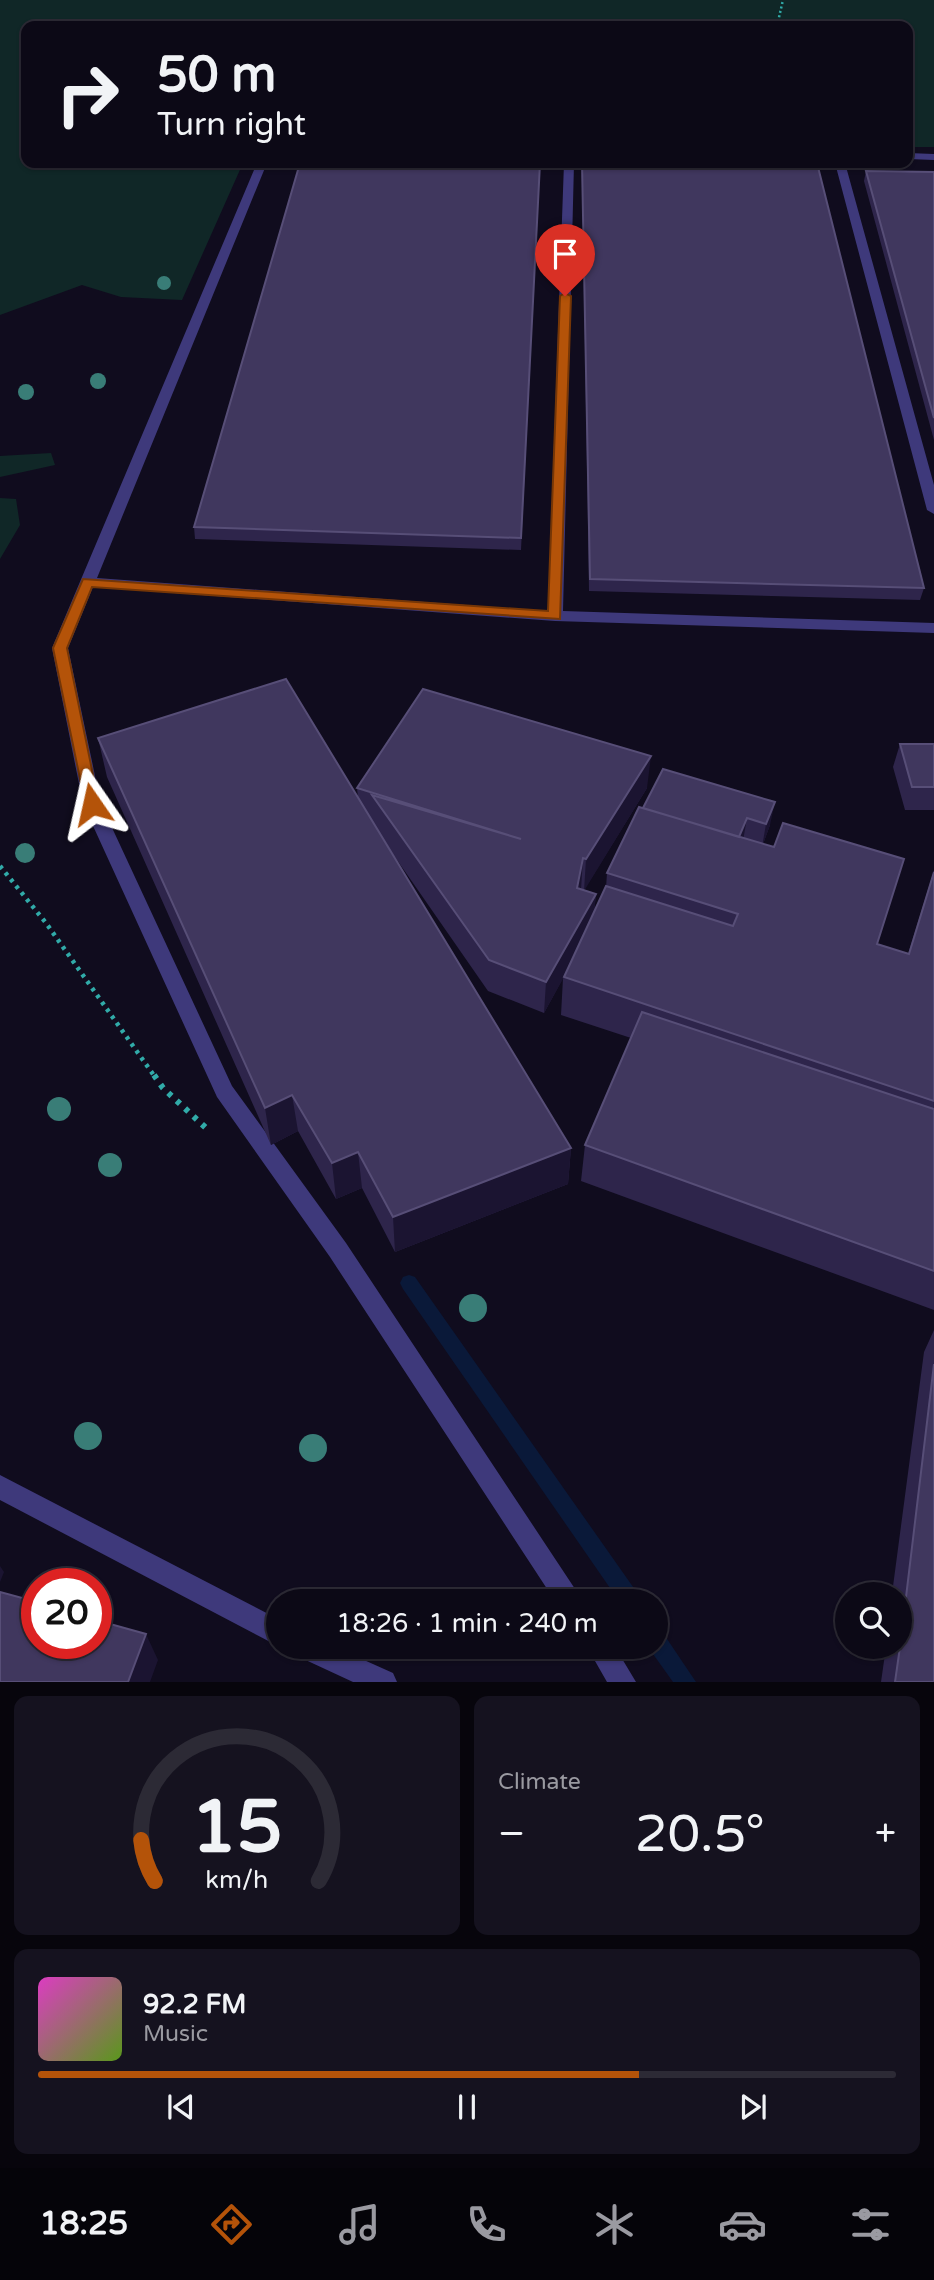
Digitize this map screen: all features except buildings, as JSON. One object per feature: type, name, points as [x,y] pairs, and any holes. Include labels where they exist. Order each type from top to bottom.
[{"type":"lane","points":[[913,156],[934,157]]},
{"type":"lane","points":[[260,168],[60,648],[92,804],[224,1091],[338,1250],[562,1589]]},
{"type":"lane","points":[[555,616],[569,168]]},
{"type":"lane","points":[[841,168],[934,510]]},
{"type":"lane","points":[[88,582],[555,616],[934,628]]},
{"type":"lane","points":[[0,1487],[266,1627]]},
{"type":"lane","points":[[333,1659],[384,1682]]},
{"type":"lane","points":[[608,1659],[623,1682]]},
{"type":"path","points":[[778,21],[783,0]]},
{"type":"path","points":[[0,866],[46,923],[163,1088],[212,1133]]},
{"type":"green space","points":[[0,0],[934,0],[934,147],[913,147],[913,21],[21,21],[21,168],[241,168],[182,300],[121,297],[82,285],[0,315]]},
{"type":"green space","points":[[51,453],[55,465],[0,477],[0,456]]},
{"type":"green space","points":[[0,498],[16,499],[20,525],[0,559]]},
{"type":"waterway","points":[[409,1283],[623,1589]]},
{"type":"waterway","points":[[668,1657],[686,1682]]},
{"type":"route","points":[[92,804],[60,648],[88,582],[555,616],[565,296]]}]
